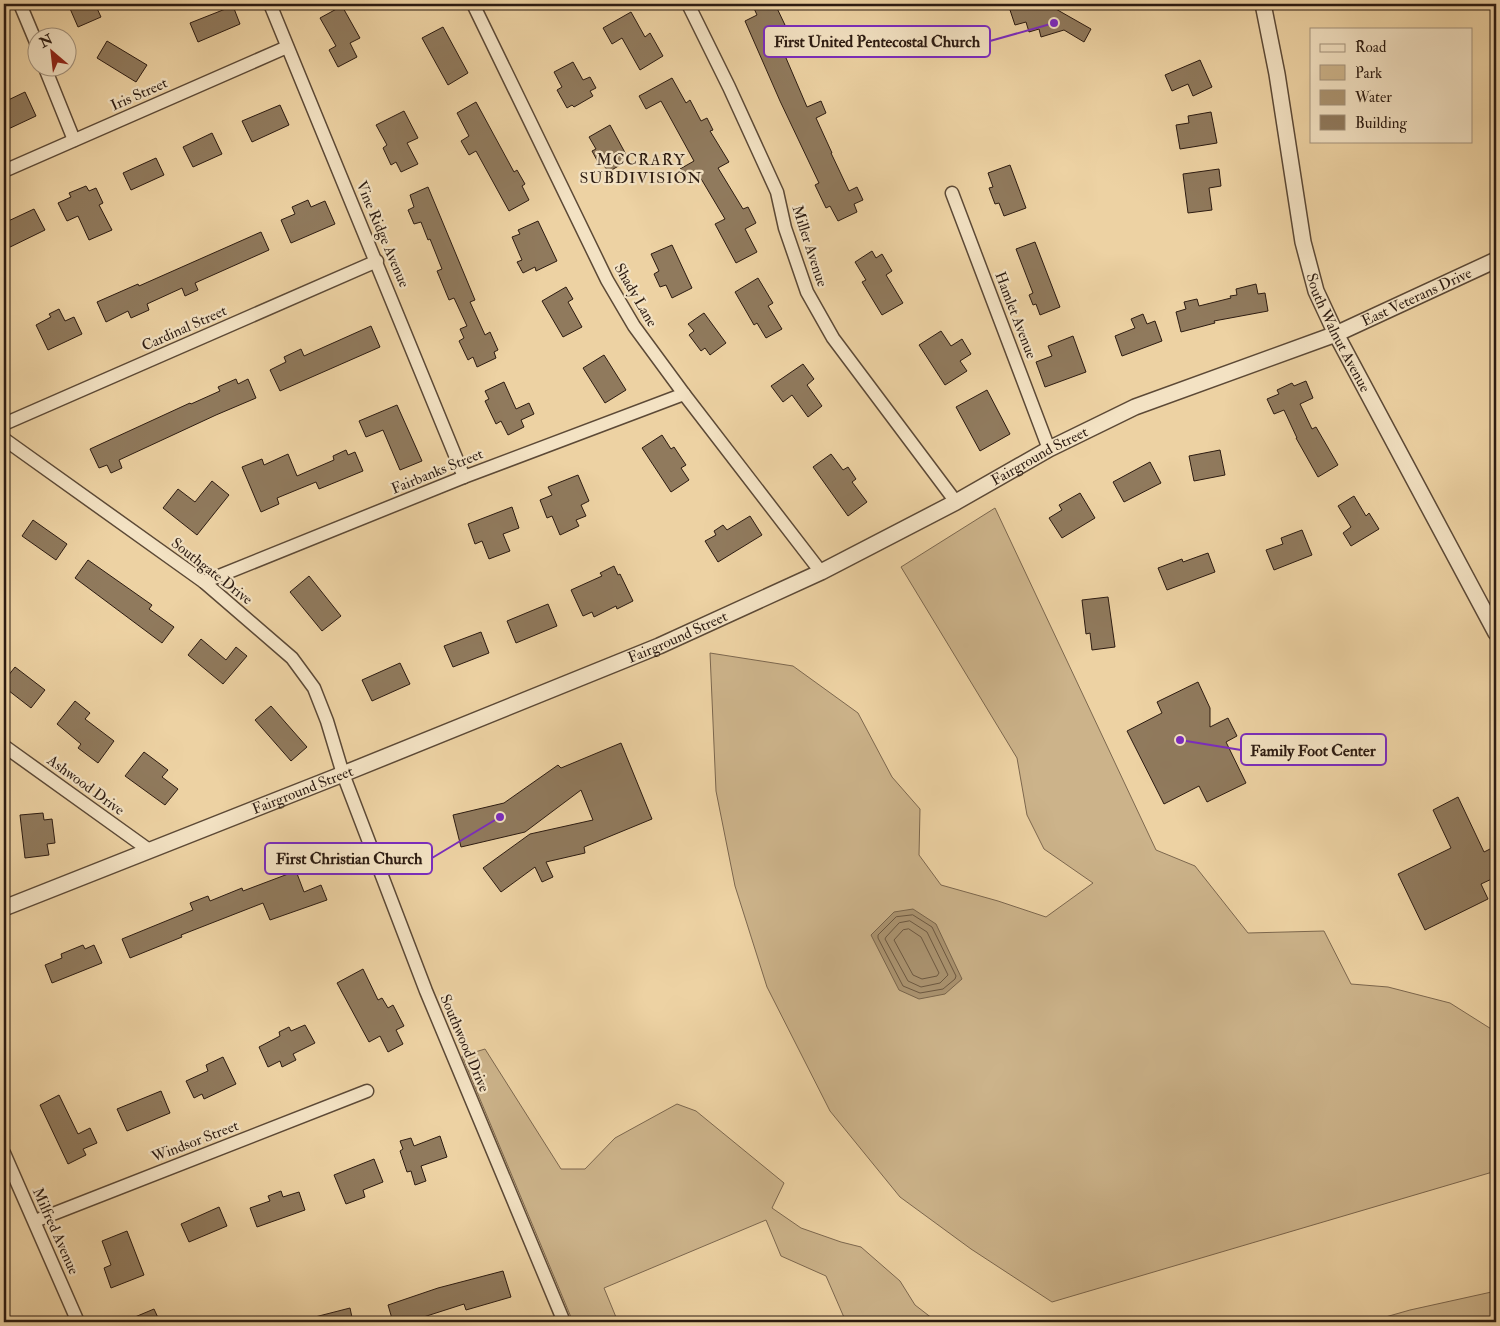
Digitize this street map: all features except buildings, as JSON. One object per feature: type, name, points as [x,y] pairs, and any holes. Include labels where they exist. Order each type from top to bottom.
[{"type":"street","points":[[20,4],[30,28]]},
{"type":"street","name":"Vine Ridge Avenue","points":[[270,4],[464,477]]},
{"type":"street","name":"Shady Lane","points":[[473,4],[608,280],[634,326],[821,572]]},
{"type":"street","name":"Miller Avenue","points":[[688,4],[729,87],[777,192],[785,228],[807,292],[833,338],[956,502]]},
{"type":"street","name":"South Walnut Avenue","points":[[1263,4],[1277,74],[1303,242],[1316,290],[1336,334],[1496,632]]},
{"type":"street","name":"Iris Street","points":[[4,171],[287,47]]},
{"type":"street","points":[[49,78],[74,140]]},
{"type":"street","name":"Hamlet Avenue","points":[[952,193],[1049,449]]},
{"type":"street","name":"East Veterans Drive","points":[[1336,334],[1496,260]]},
{"type":"street","name":"Cardinal Street","points":[[4,424],[377,261]]},
{"type":"street","name":"Fairground Street","points":[[4,908],[659,646],[821,572],[956,502],[1049,449],[1135,406],[1336,334]]},
{"type":"street","name":"Fairbanks Street","points":[[204,582],[464,477],[684,394]]},
{"type":"street","name":"Southgate Drive","points":[[4,439],[204,582],[292,658],[314,688],[327,721],[343,774]]},
{"type":"street","name":"Ashwood Drive","points":[[4,746],[149,850]]},
{"type":"street","name":"Southwood Drive","points":[[343,774],[426,991],[564,1322]]},
{"type":"street","name":"Windsor Street","points":[[35,1221],[367,1091]]},
{"type":"street","name":"Milfred Avenue","points":[[4,1153],[78,1322]]},
{"type":"green space","points":[[995,508],[1156,850],[1195,866],[1248,933],[1324,931],[1351,984],[1388,987],[1450,1003],[1496,1032],[1496,1171],[1052,1302],[971,1249],[900,1197],[830,1111],[767,987],[735,886],[716,791],[710,653],[793,666],[858,713],[892,777],[920,809],[919,855],[941,885],[1046,917],[1093,883],[1044,849],[1027,815],[1017,758],[901,567]]},
{"type":"green space","points":[[485,1049],[561,1169],[585,1169],[615,1138],[677,1104],[696,1111],[784,1183],[772,1208],[801,1228],[861,1247],[900,1281],[915,1305],[937,1322],[846,1322],[826,1276],[781,1256],[766,1220],[604,1288],[618,1322],[573,1322],[462,1056]]},
{"type":"green space","points":[[1496,1291],[1496,1322],[1368,1322],[1410,1310]]},
{"type":"water","points":[[913,909],[936,924],[962,979],[945,994],[919,999],[899,990],[871,935],[894,912]]},
{"type":"place","name":"First United Pentecostal Church","points":[[1054,23]]},
{"type":"place","name":"Family Foot Center","points":[[1180,740]]},
{"type":"place","name":"First Christian Church","points":[[500,817]]},
{"type":"district","name":"MCCRARY SUBDIVISION","points":[[641,168]]}]
